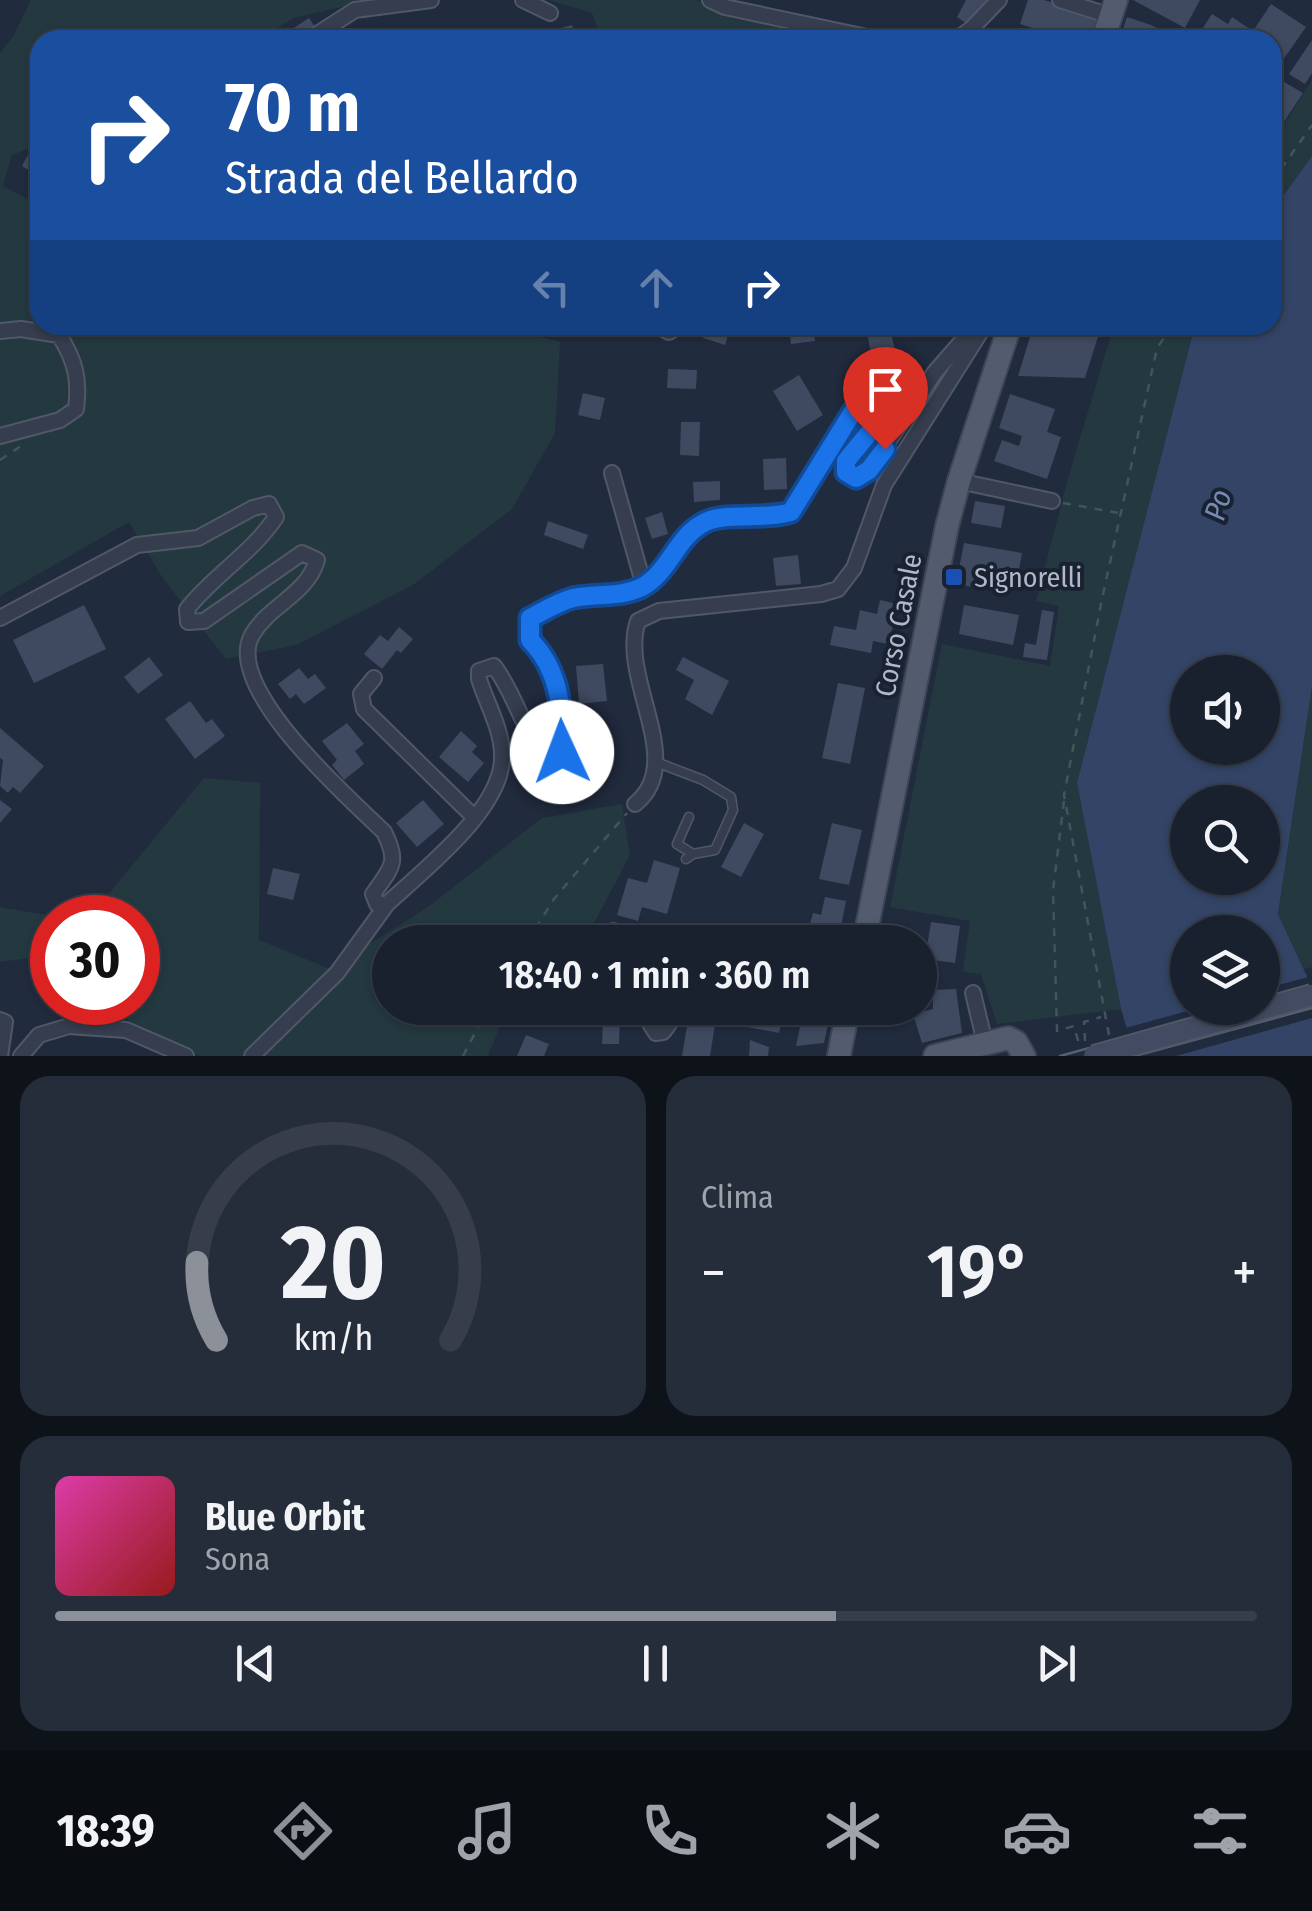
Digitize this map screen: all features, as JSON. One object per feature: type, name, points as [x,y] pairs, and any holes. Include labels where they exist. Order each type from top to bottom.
[{"type":"main road","name":"Corso Casale","points":[[867,925],[958,481],[1007,335]]},
{"type":"main road","points":[[1086,1048],[1312,995]]},
{"type":"main road","points":[[845,1051],[847,1025]]},
{"type":"main road","points":[[935,1056],[1008,1038],[1016,1042],[1024,1056]]},
{"type":"street","points":[[324,30],[355,10],[430,0]]},
{"type":"street","points":[[524,0],[550,13]]},
{"type":"street","points":[[710,0],[815,30]]},
{"type":"street","points":[[971,30],[999,0]]},
{"type":"street","points":[[1060,0],[1114,8]]},
{"type":"street","points":[[0,331],[30,330]]},
{"type":"street","points":[[0,436],[60,420],[76,409],[74,358],[58,335]]},
{"type":"street","points":[[252,1056],[337,973],[387,904],[450,846],[494,787],[502,752],[479,671],[494,666],[548,761],[557,759],[562,752],[562,709],[554,672],[545,654],[530,640],[530,618],[573,598],[626,593],[644,586],[701,524],[718,518],[764,518],[791,512],[854,410],[866,402],[876,410],[878,422],[846,461],[846,472],[856,478],[869,470],[936,372],[971,335]]},
{"type":"street","points":[[635,804],[646,796],[656,776],[638,676],[634,634],[638,621],[660,611],[838,589],[854,568],[884,485],[974,335]]},
{"type":"street","points":[[612,474],[644,586]]},
{"type":"street","points":[[958,481],[1052,501]]},
{"type":"street","points":[[0,618],[137,545],[198,538],[253,508],[269,504],[276,517],[264,536],[203,590],[188,609],[188,622],[204,621],[302,553],[317,560],[312,578],[253,633],[246,653],[248,671],[292,742],[384,832],[394,850],[393,866],[373,894],[377,904],[387,904]]},
{"type":"street","points":[[374,678],[362,694],[364,708],[474,817]]},
{"type":"street","points":[[973,993],[985,1043]]},
{"type":"street","points":[[0,1020],[5,1022],[0,1056]]},
{"type":"street","points":[[21,1056],[39,1035],[69,1026],[126,1030],[186,1056]]},
{"type":"lane","points":[[656,762],[703,780],[732,798],[733,810],[715,850],[690,857],[678,844],[689,817]]},
{"type":"path","points":[[1282,168],[1312,125]]},
{"type":"path","points":[[1086,1048],[1074,1026],[1056,1031],[1053,890],[1064,795],[1120,514],[1157,348],[1166,335]]},
{"type":"path","points":[[1052,501],[1120,514]]},
{"type":"path","points":[[1064,795],[1104,1016],[1084,1022],[1086,1048]]},
{"type":"path","points":[[538,925],[554,899],[635,804]]},
{"type":"path","points":[[463,1056],[479,1025]]},
{"type":"green space","points":[[31,0],[371,0],[294,18],[273,30],[30,30],[30,148],[12,155],[3,186],[30,200],[30,335],[534,335],[560,342],[555,433],[512,509],[413,585],[296,645],[226,659],[162,577],[129,522],[0,596],[0,53]]},
{"type":"green space","points":[[549,0],[696,0],[733,19],[804,30],[598,30],[592,13]]},
{"type":"green space","points":[[1312,80],[1312,156],[1282,198],[1282,128]]},
{"type":"green space","points":[[1111,335],[1192,335],[1077,783],[1121,1009],[997,1024],[981,974],[963,972],[970,921],[890,907],[942,644],[1050,666],[1059,606],[1036,601]]},
{"type":"green space","points":[[1312,686],[1312,967],[1304,969],[1278,914]]},
{"type":"green space","points":[[204,778],[260,783],[259,940],[330,969],[372,942],[372,1025],[500,1025],[488,1056],[199,1056],[131,1025],[160,1025],[160,895],[108,895]]},
{"type":"green space","points":[[622,804],[630,855],[593,925],[400,925],[542,818]]},
{"type":"green space","points":[[0,907],[30,912],[30,958],[0,962]]},
{"type":"water","name":"Po","points":[[1312,156],[1312,686],[1278,915],[1170,915],[1170,1025],[1280,1025],[1280,918],[1312,987],[1312,1056],[1135,1056],[1121,1009],[1077,783],[1192,335],[1282,335],[1282,198]]},
{"type":"pier","points":[[1312,976],[1312,1018],[1176,1056],[1130,1056],[1122,1029],[1170,1016],[1170,1025],[1280,1025],[1280,984]]},
{"type":"building","points":[[966,0],[988,0],[975,20],[967,24],[957,17]]},
{"type":"building","points":[[1028,0],[1044,0],[1102,18],[1098,30],[1038,30],[1020,24]]},
{"type":"building","points":[[1133,0],[1200,0],[1185,28]]},
{"type":"building","points":[[1271,4],[1306,27],[1282,61],[1282,30],[1254,30]]},
{"type":"building","points":[[1212,14],[1228,24],[1232,17],[1252,30],[1202,30]]},
{"type":"building","points":[[1127,17],[1161,30],[1122,30]]},
{"type":"building","points":[[309,18],[316,29],[315,30],[290,30]]},
{"type":"building","points":[[1312,40],[1312,73],[1305,84],[1289,74]]},
{"type":"building","points":[[1284,82],[1303,93],[1282,125]]},
{"type":"building","points":[[30,151],[30,171],[22,166]]},
{"type":"building","points":[[704,335],[728,335],[725,345],[703,338]]},
{"type":"building","points":[[790,335],[814,335],[815,341],[791,344]]},
{"type":"building","points":[[867,335],[891,335],[895,350],[871,354]]},
{"type":"building","points":[[1098,335],[1085,378],[1018,376],[1030,337]]},
{"type":"building","points":[[668,369],[697,370],[696,389],[667,388]]},
{"type":"building","points":[[799,375],[823,415],[797,431],[773,391]]},
{"type":"building","points":[[583,393],[605,398],[600,420],[578,415]]},
{"type":"building","points":[[1010,394],[1055,409],[1047,432],[1061,437],[1047,479],[994,461],[1002,440],[1019,446],[1022,436],[999,428]]},
{"type":"building","points":[[681,422],[700,422],[699,456],[680,455]]},
{"type":"building","points":[[786,458],[787,489],[764,490],[763,459]]},
{"type":"building","points":[[720,481],[720,500],[694,502],[693,482]]},
{"type":"building","points":[[975,501],[1005,506],[1001,528],[971,523]]},
{"type":"building","points":[[662,512],[668,534],[652,539],[645,518]]},
{"type":"building","points":[[548,521],[588,535],[583,549],[544,535]]},
{"type":"building","points":[[964,543],[1022,553],[1016,586],[992,582],[991,590],[956,584]]},
{"type":"building","points":[[798,555],[801,584],[776,586],[773,558]]},
{"type":"building","points":[[880,600],[897,604],[889,644],[873,641],[871,653],[830,645],[834,626],[856,630],[860,610],[877,614]]},
{"type":"building","points":[[84,605],[106,649],[34,683],[13,640]]},
{"type":"building","points":[[964,605],[1019,615],[1013,645],[959,634]]},
{"type":"building","points":[[1042,610],[1054,612],[1047,660],[1023,657],[1025,643],[1036,645]]},
{"type":"building","points":[[399,627],[413,639],[401,653],[397,650],[382,669],[364,654],[380,635],[388,641]]},
{"type":"building","points":[[149,657],[163,675],[138,694],[124,677]]},
{"type":"building","points":[[683,657],[729,681],[712,715],[685,699],[694,680],[676,670]]},
{"type":"building","points":[[603,664],[607,701],[579,704],[576,666]]},
{"type":"building","points":[[299,668],[308,679],[315,674],[326,688],[304,704],[296,694],[290,699],[278,684]]},
{"type":"building","points":[[838,683],[865,688],[850,764],[822,758]]},
{"type":"building","points":[[190,701],[206,723],[212,719],[225,736],[195,759],[165,719]]},
{"type":"building","points":[[347,723],[364,744],[355,751],[364,764],[344,780],[332,765],[337,760],[322,741]]},
{"type":"building","points":[[0,728],[44,766],[20,793],[13,787],[8,793],[0,786]]},
{"type":"building","points":[[461,731],[477,746],[472,752],[484,763],[468,782],[439,757]]},
{"type":"building","points":[[581,738],[607,740],[607,772],[581,771]]},
{"type":"building","points":[[0,800],[12,809],[0,823]]},
{"type":"building","points":[[423,800],[444,824],[417,847],[396,823]]},
{"type":"building","points":[[744,823],[764,834],[741,877],[721,867]]},
{"type":"building","points":[[832,823],[862,830],[849,885],[819,879]]},
{"type":"building","points":[[654,860],[680,868],[667,914],[642,907],[638,921],[617,915],[628,878],[647,883]]},
{"type":"building","points":[[273,868],[300,874],[293,900],[267,894]]},
{"type":"building","points":[[825,897],[846,901],[841,925],[810,925],[813,913],[821,915]]},
{"type":"building","points":[[931,922],[960,926],[955,963],[937,961],[937,925]]},
{"type":"building","points":[[956,989],[962,1033],[922,1043],[916,1025],[937,1025],[937,990]]},
{"type":"building","points":[[603,1025],[620,1025],[619,1044],[602,1044]]},
{"type":"building","points":[[687,1025],[715,1025],[710,1056],[682,1056]]},
{"type":"building","points":[[742,1025],[781,1025],[779,1033]]},
{"type":"building","points":[[800,1025],[828,1025],[824,1043],[796,1046]]},
{"type":"building","points":[[526,1035],[549,1044],[544,1056],[517,1056]]},
{"type":"building","points":[[750,1040],[769,1047],[768,1056],[749,1056]]},
{"type":"tram line","points":[[1280,995],[1312,986]]},
{"type":"tram line","points":[[1135,1056],[1312,1008]]},
{"type":"tram line","points":[[1060,1056],[1173,1025]]},
{"type":"place","name":"Signorelli","points":[[954,577]]},
{"type":"route","points":[[562,752],[562,709],[554,672],[545,654],[530,640],[530,618],[573,598],[626,593],[644,586],[701,524],[718,518],[764,518],[791,512],[854,410],[866,402],[876,410],[878,422],[846,461],[846,472],[856,478],[869,470],[885,449]]}]
